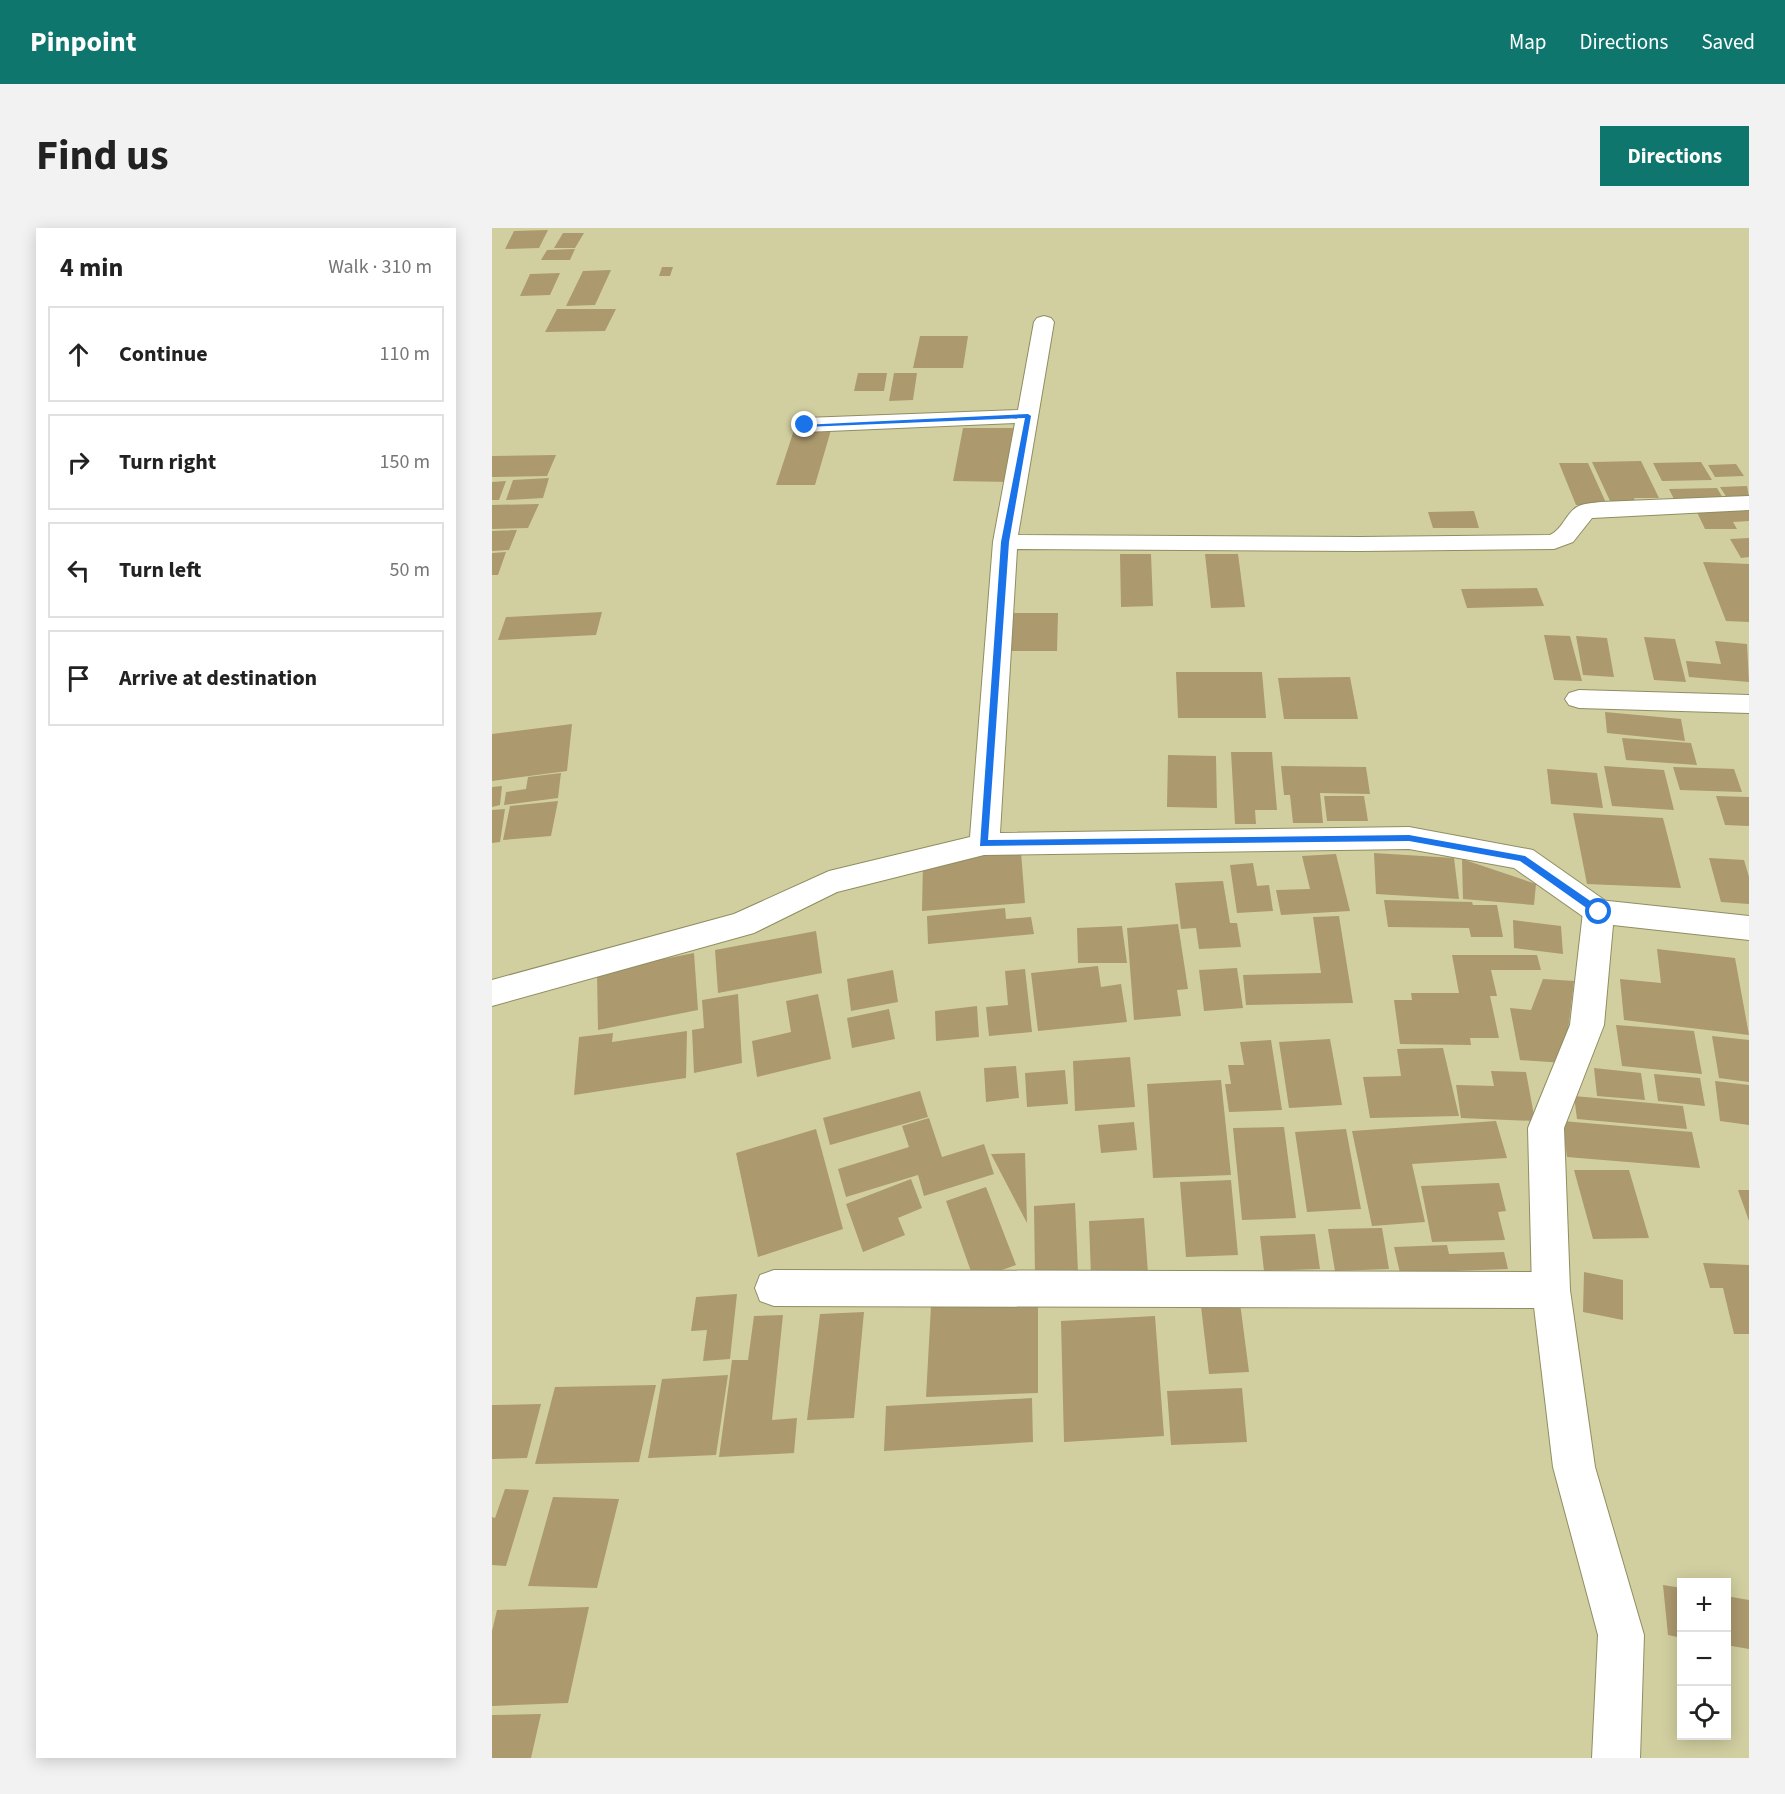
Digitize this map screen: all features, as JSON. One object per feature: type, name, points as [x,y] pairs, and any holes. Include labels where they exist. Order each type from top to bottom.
[{"type":"street","points":[[984,844],[1005,542],[1044,322]]},
{"type":"street","points":[[805,425],[1028,416]]},
{"type":"street","points":[[1005,542],[1360,544],[1554,542],[1565,537],[1584,512],[1601,509],[1749,503]]},
{"type":"street","points":[[1579,699],[1749,704]]},
{"type":"street","points":[[492,993],[743,924],[829,883],[984,844],[1409,838],[1522,858],[1599,912],[1749,928]]},
{"type":"street","points":[[1599,912],[1587,1025],[1546,1128],[1551,1290],[1574,1467],[1621,1635],[1616,1758]]},
{"type":"street","points":[[774,1288],[1551,1290]]},
{"type":"building","points":[[548,230],[539,248],[505,249],[514,231]]},
{"type":"building","points":[[563,233],[584,233],[575,248],[554,248]]},
{"type":"building","points":[[575,249],[570,260],[541,260],[547,250]]},
{"type":"building","points":[[662,267],[673,267],[670,276],[659,276]]},
{"type":"building","points":[[611,270],[595,305],[566,306],[583,271]]},
{"type":"building","points":[[560,273],[550,295],[520,296],[530,274]]},
{"type":"building","points":[[557,309],[616,309],[605,331],[545,332]]},
{"type":"building","points":[[920,336],[968,336],[963,368],[913,368]]},
{"type":"building","points":[[858,373],[887,373],[884,391],[854,391]]},
{"type":"building","points":[[894,373],[917,373],[913,400],[889,401]]},
{"type":"building","points":[[963,428],[1019,428],[1012,482],[953,481]]},
{"type":"building","points":[[794,430],[831,430],[815,485],[776,485]]},
{"type":"building","points":[[556,455],[547,476],[492,477],[492,456]]},
{"type":"building","points":[[1641,461],[1659,498],[1634,498],[1636,503],[1611,503],[1592,462]]},
{"type":"building","points":[[1701,462],[1712,480],[1662,481],[1653,463]]},
{"type":"building","points":[[1559,463],[1588,463],[1607,505],[1576,505]]},
{"type":"building","points":[[1736,464],[1744,476],[1715,477],[1708,465]]},
{"type":"building","points":[[549,478],[543,498],[506,500],[513,480]]},
{"type":"building","points":[[506,481],[499,500],[492,500],[492,482]]},
{"type":"building","points":[[1747,486],[1749,497],[1727,498],[1720,487]]},
{"type":"building","points":[[1717,488],[1723,498],[1674,499],[1669,489]]},
{"type":"building","points":[[539,504],[528,528],[492,529],[492,505]]},
{"type":"building","points":[[1694,506],[1749,506],[1749,521],[1733,522],[1737,529],[1705,529]]},
{"type":"building","points":[[1474,511],[1479,528],[1433,528],[1428,512]]},
{"type":"building","points":[[517,530],[509,550],[492,551],[492,531]]},
{"type":"building","points":[[1749,538],[1749,557],[1741,558],[1730,539]]},
{"type":"building","points":[[506,552],[498,575],[492,575],[492,553]]},
{"type":"building","points":[[1120,554],[1151,554],[1153,606],[1121,607]]},
{"type":"building","points":[[1205,554],[1238,554],[1245,607],[1211,608]]},
{"type":"building","points":[[1703,562],[1749,564],[1749,622],[1726,621]]},
{"type":"building","points":[[1537,588],[1544,606],[1467,608],[1461,589]]},
{"type":"building","points":[[602,612],[596,635],[498,640],[506,617]]},
{"type":"building","points":[[1010,613],[1058,613],[1057,651],[1008,651]]},
{"type":"building","points":[[1544,635],[1570,636],[1582,681],[1554,680]]},
{"type":"building","points":[[1576,636],[1607,638],[1614,677],[1583,675]]},
{"type":"building","points":[[1644,637],[1675,639],[1686,682],[1654,680]]},
{"type":"building","points":[[1715,641],[1747,644],[1749,682],[1689,677],[1686,661],[1721,664]]},
{"type":"building","points":[[1176,672],[1262,672],[1266,718],[1178,718]]},
{"type":"building","points":[[1350,677],[1358,719],[1284,719],[1278,678]]},
{"type":"building","points":[[1605,712],[1681,719],[1685,741],[1607,733]]},
{"type":"building","points":[[572,724],[567,771],[492,781],[492,734]]},
{"type":"building","points":[[1622,738],[1691,743],[1697,765],[1626,760]]},
{"type":"building","points":[[1231,752],[1272,752],[1277,810],[1255,810],[1256,824],[1235,824]]},
{"type":"building","points":[[1168,755],[1216,756],[1217,808],[1167,807]]},
{"type":"building","points":[[1281,766],[1366,767],[1370,794],[1320,793],[1323,823],[1293,823],[1290,795],[1284,795]]},
{"type":"building","points":[[1604,766],[1664,770],[1674,810],[1612,806]]},
{"type":"building","points":[[1673,767],[1734,769],[1742,792],[1680,790]]},
{"type":"building","points":[[1547,769],[1597,773],[1603,808],[1551,804]]},
{"type":"building","points":[[561,773],[558,798],[504,805],[506,792],[526,789],[528,777]]},
{"type":"building","points":[[502,786],[500,805],[492,807],[492,787]]},
{"type":"building","points":[[1324,796],[1364,796],[1368,821],[1327,821]]},
{"type":"building","points":[[1716,796],[1749,797],[1749,826],[1725,825]]},
{"type":"building","points":[[558,801],[551,836],[503,840],[510,806]]},
{"type":"building","points":[[505,809],[500,842],[492,843],[492,810]]},
{"type":"building","points":[[1573,813],[1663,818],[1681,888],[1587,884]]},
{"type":"building","points":[[1021,852],[1025,903],[922,911],[923,861]]},
{"type":"building","points":[[1374,853],[1454,858],[1459,899],[1376,894]]},
{"type":"building","points":[[1336,854],[1350,911],[1281,915],[1276,890],[1310,889],[1302,856]]},
{"type":"building","points":[[1709,858],[1744,860],[1749,877],[1749,904],[1721,902]]},
{"type":"building","points":[[1462,859],[1536,884],[1534,905],[1463,899]]},
{"type":"building","points":[[1253,863],[1257,886],[1269,885],[1273,911],[1237,913],[1230,865]]},
{"type":"building","points":[[1223,881],[1230,923],[1237,923],[1241,947],[1199,949],[1196,928],[1181,929],[1175,883]]},
{"type":"building","points":[[1384,900],[1472,902],[1473,905],[1497,905],[1503,937],[1471,937],[1469,928],[1388,927]]},
{"type":"building","points":[[1005,908],[1006,919],[1031,917],[1034,934],[928,944],[927,916]]},
{"type":"building","points":[[1339,916],[1353,1003],[1246,1005],[1243,975],[1321,973],[1313,917]]},
{"type":"building","points":[[1513,920],[1561,926],[1563,954],[1514,948]]},
{"type":"building","points":[[1178,924],[1188,989],[1177,990],[1181,1016],[1134,1020],[1127,928]]},
{"type":"building","points":[[1122,926],[1127,963],[1078,963],[1077,928]]},
{"type":"building","points":[[816,931],[822,973],[718,993],[715,950]]},
{"type":"building","points":[[1657,949],[1735,958],[1749,1035],[1624,1020],[1620,979],[1661,983]]},
{"type":"building","points":[[694,953],[698,1010],[598,1030],[597,972]]},
{"type":"building","points":[[1452,955],[1537,955],[1541,970],[1491,970],[1497,996],[1490,996],[1499,1038],[1470,1038],[1471,1045],[1400,1044],[1394,1000],[1412,1000],[1411,993],[1459,993]]},
{"type":"building","points":[[1098,966],[1101,987],[1121,984],[1127,1022],[1038,1031],[1031,973]]},
{"type":"building","points":[[1237,968],[1243,1008],[1204,1011],[1199,970]]},
{"type":"building","points":[[1025,969],[1032,1032],[989,1036],[986,1007],[1008,1005],[1005,971]]},
{"type":"building","points":[[893,970],[898,1002],[851,1011],[847,979]]},
{"type":"building","points":[[1543,979],[1574,981],[1564,1063],[1520,1060],[1510,1008],[1531,1010]]},
{"type":"building","points":[[738,994],[742,1063],[694,1073],[692,1030],[704,1028],[702,1000]]},
{"type":"building","points":[[818,994],[831,1059],[757,1077],[752,1041],[791,1032],[786,1001]]},
{"type":"building","points":[[977,1006],[979,1037],[936,1041],[935,1011]]},
{"type":"building","points":[[889,1009],[895,1039],[852,1048],[847,1018]]},
{"type":"building","points":[[1616,1025],[1694,1031],[1702,1074],[1622,1066]]},
{"type":"building","points":[[687,1031],[686,1078],[574,1095],[579,1037],[613,1033],[612,1042]]},
{"type":"building","points":[[1712,1036],[1749,1040],[1749,1082],[1719,1078]]},
{"type":"building","points":[[1330,1039],[1342,1105],[1289,1108],[1279,1042]]},
{"type":"building","points":[[1271,1040],[1282,1110],[1229,1112],[1225,1084],[1231,1084],[1228,1065],[1244,1065],[1240,1042]]},
{"type":"building","points":[[1443,1048],[1459,1116],[1370,1118],[1363,1077],[1401,1076],[1397,1049]]},
{"type":"building","points":[[1130,1057],[1135,1107],[1075,1111],[1073,1061]]},
{"type":"building","points":[[1016,1066],[1019,1098],[986,1102],[984,1068]]},
{"type":"building","points":[[1594,1068],[1641,1073],[1645,1100],[1597,1096]]},
{"type":"building","points":[[1065,1070],[1068,1104],[1027,1107],[1025,1073]]},
{"type":"building","points":[[1491,1071],[1526,1072],[1535,1121],[1461,1118],[1456,1085],[1494,1086]]},
{"type":"building","points":[[1654,1074],[1700,1078],[1705,1106],[1658,1101]]},
{"type":"building","points":[[1221,1080],[1231,1175],[1153,1178],[1147,1084]]},
{"type":"building","points":[[1715,1081],[1749,1085],[1749,1125],[1720,1121]]},
{"type":"building","points":[[920,1091],[928,1117],[830,1145],[823,1118]]},
{"type":"building","points":[[1574,1096],[1683,1106],[1687,1129],[1577,1119]]},
{"type":"building","points":[[929,1118],[942,1157],[984,1144],[994,1174],[924,1196],[918,1175],[846,1197],[838,1169],[909,1147],[902,1126]]},
{"type":"building","points":[[1496,1121],[1507,1158],[1412,1164],[1425,1222],[1372,1226],[1352,1131]]},
{"type":"building","points":[[1562,1121],[1692,1132],[1700,1168],[1567,1157]]},
{"type":"building","points":[[1134,1122],[1137,1150],[1101,1153],[1098,1125]]},
{"type":"building","points":[[1284,1127],[1296,1218],[1242,1220],[1233,1128]]},
{"type":"building","points":[[816,1129],[843,1229],[758,1257],[736,1153]]},
{"type":"building","points":[[1346,1129],[1361,1209],[1307,1212],[1295,1132]]},
{"type":"building","points":[[1025,1153],[1027,1223],[991,1154]]},
{"type":"building","points":[[1574,1170],[1629,1170],[1649,1238],[1593,1239]]},
{"type":"building","points":[[911,1179],[922,1208],[898,1218],[905,1235],[863,1252],[846,1204]]},
{"type":"building","points":[[1231,1180],[1238,1255],[1186,1257],[1180,1182]]},
{"type":"building","points":[[1499,1183],[1506,1211],[1498,1212],[1505,1240],[1432,1242],[1421,1186]]},
{"type":"building","points":[[986,1187],[1016,1265],[974,1280],[946,1201]]},
{"type":"building","points":[[1738,1190],[1749,1190],[1749,1221]]},
{"type":"building","points":[[1075,1203],[1078,1272],[1035,1275],[1034,1206]]},
{"type":"building","points":[[1144,1218],[1148,1273],[1091,1276],[1089,1221]]},
{"type":"building","points":[[1382,1228],[1389,1269],[1335,1271],[1328,1229]]},
{"type":"building","points":[[1315,1234],[1320,1269],[1264,1271],[1260,1236]]},
{"type":"building","points":[[1447,1245],[1449,1254],[1504,1252],[1508,1269],[1400,1273],[1394,1247]]},
{"type":"building","points":[[1703,1263],[1749,1265],[1749,1334],[1734,1334],[1723,1288],[1710,1288]]},
{"type":"building","points":[[1584,1272],[1623,1280],[1623,1320],[1583,1312]]},
{"type":"building","points":[[737,1294],[730,1359],[703,1361],[707,1330],[691,1331],[696,1297]]},
{"type":"building","points":[[1239,1295],[1249,1372],[1209,1374],[1200,1298]]},
{"type":"building","points":[[1038,1302],[1038,1393],[926,1397],[931,1306]]},
{"type":"building","points":[[864,1312],[854,1418],[807,1420],[820,1314]]},
{"type":"building","points":[[783,1315],[772,1420],[797,1418],[794,1453],[719,1457],[732,1360],[748,1360],[754,1316]]},
{"type":"building","points":[[1155,1316],[1164,1436],[1064,1442],[1061,1321]]},
{"type":"building","points":[[728,1375],[716,1455],[648,1458],[662,1379]]},
{"type":"building","points":[[656,1385],[639,1462],[535,1464],[555,1387]]},
{"type":"building","points":[[1242,1388],[1247,1442],[1171,1445],[1167,1391]]},
{"type":"building","points":[[1032,1398],[1033,1442],[884,1451],[886,1406]]},
{"type":"building","points":[[541,1404],[527,1458],[492,1459],[492,1405]]},
{"type":"building","points":[[505,1489],[529,1490],[506,1566],[492,1565],[492,1517],[495,1518]]},
{"type":"building","points":[[553,1497],[619,1499],[597,1588],[528,1586]]},
{"type":"building","points":[[1663,1585],[1677,1587],[1677,1637],[1668,1635]]},
{"type":"building","points":[[1731,1597],[1749,1600],[1749,1649],[1731,1646]]},
{"type":"building","points":[[589,1607],[568,1703],[492,1706],[492,1631],[497,1610]]},
{"type":"building","points":[[541,1714],[531,1758],[492,1758],[492,1715]]},
{"type":"route","points":[[805,425],[1028,416],[1005,542],[984,844],[1409,838],[1522,858],[1599,912]]}]
